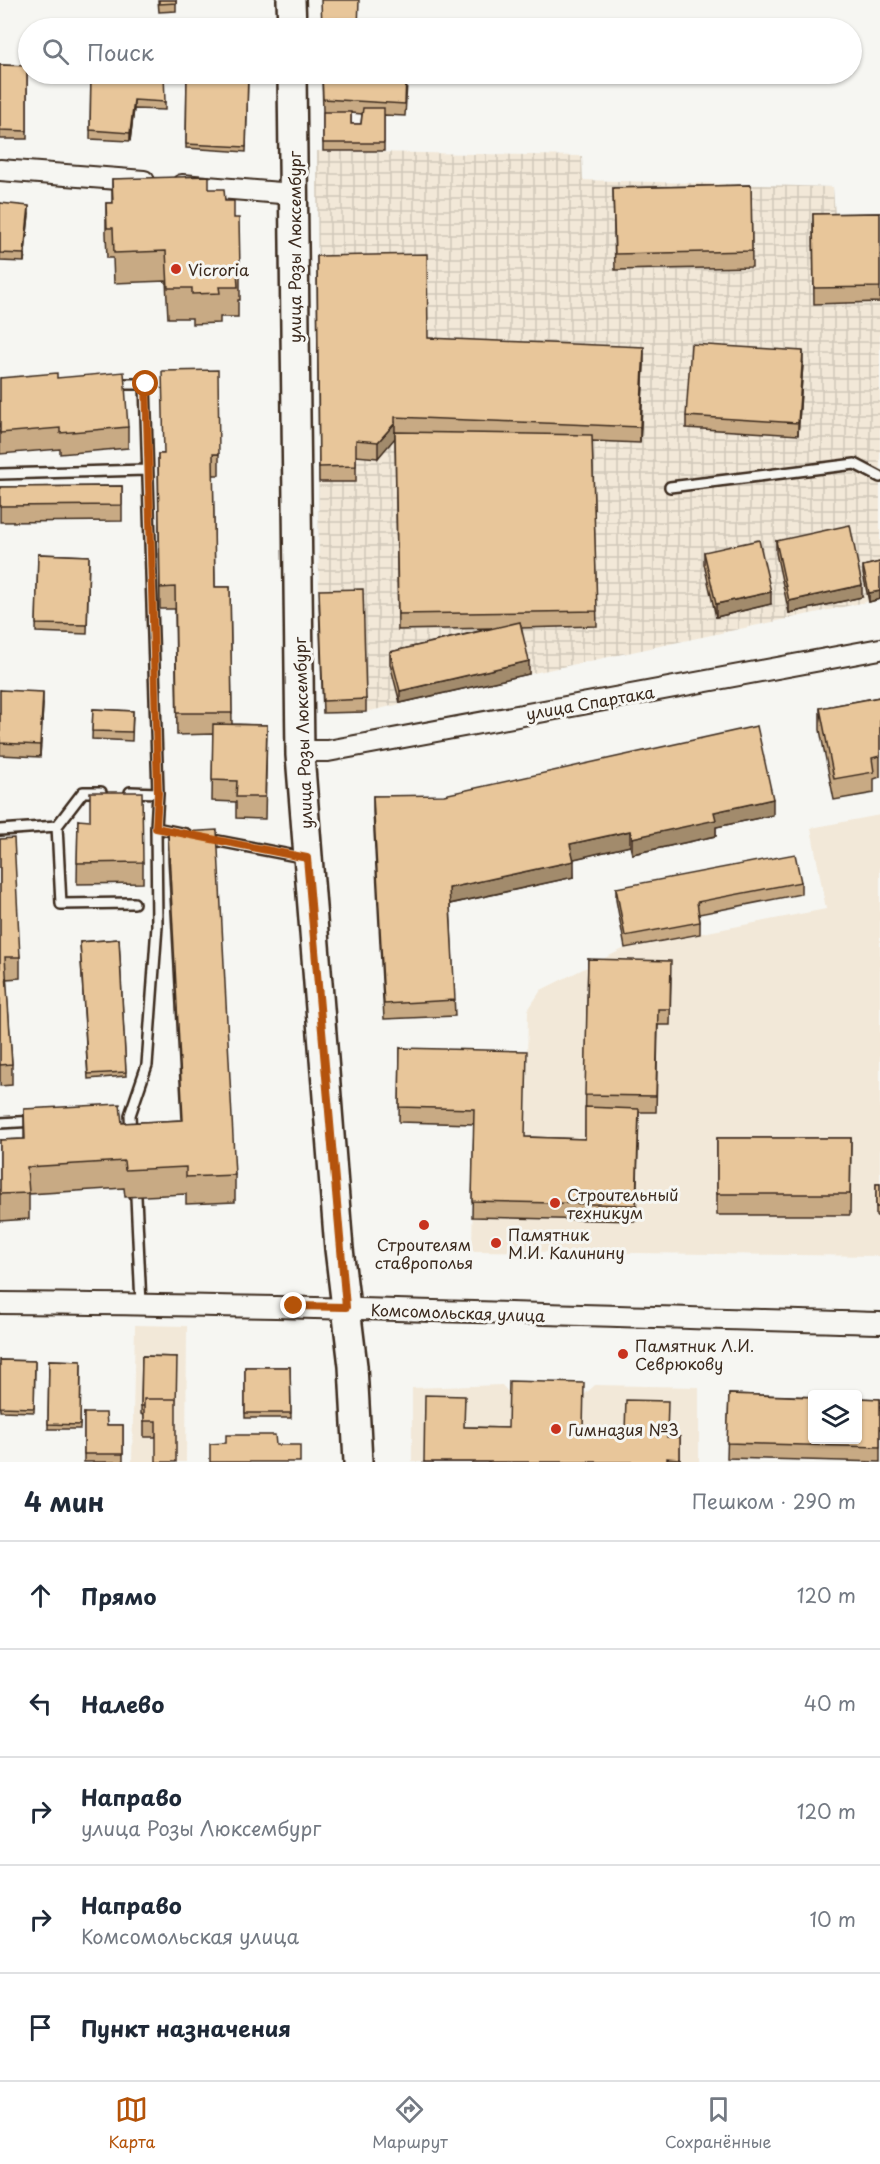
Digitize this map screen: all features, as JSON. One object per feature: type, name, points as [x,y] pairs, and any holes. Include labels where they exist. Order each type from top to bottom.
[{"type":"street","points":[[291,0],[292,18]]},
{"type":"street","name":"улица Розы Люксембург","points":[[292,84],[299,751],[346,1307],[353,1366],[358,1462]]},
{"type":"street","points":[[0,170],[293,194]]},
{"type":"street","name":"улица Спартака","points":[[299,751],[328,751],[880,649]]},
{"type":"street","name":"Комсомольская улица","points":[[0,1303],[346,1307],[391,1311],[880,1323]]},
{"type":"lane","points":[[101,384],[146,384],[146,470],[158,793],[157,926],[147,1065],[130,1115],[132,1149]]},
{"type":"lane","points":[[670,487],[855,464],[880,477]]},
{"type":"lane","points":[[0,474],[146,470]]},
{"type":"lane","points":[[134,903],[61,904],[57,826],[83,792],[158,793]]},
{"type":"lane","points":[[0,830],[57,826]]},
{"type":"lane","points":[[156,828],[307,858]]},
{"type":"lane","points":[[118,1116],[130,1115]]},
{"type":"lane","points":[[0,1123],[47,1120]]},
{"type":"lane","points":[[136,1197],[141,1304]]},
{"type":"shaded area","points":[[317,151],[582,156],[583,180],[833,187],[835,215],[880,215],[880,599],[529,674],[366,712],[323,713],[319,602]]},
{"type":"shaded area","points":[[880,815],[880,1256],[472,1251],[474,1125],[399,1122],[400,1064],[527,1067],[528,1010],[541,990],[625,948],[826,909],[811,828]]},
{"type":"shaded area","points":[[135,1325],[187,1326],[186,1462],[132,1462]]},
{"type":"shaded area","name":"Гимназия №3","points":[[502,1385],[509,1393],[584,1395],[595,1385],[699,1387],[699,1462],[412,1462],[412,1388]]},
{"type":"building","points":[[159,0],[176,0],[176,3],[159,4]]},
{"type":"building","points":[[321,0],[359,0],[358,18],[322,18]]},
{"type":"building","points":[[0,65],[18,66],[18,84],[27,84],[27,131],[0,130]]},
{"type":"building","points":[[91,84],[164,84],[165,102],[134,100],[130,133],[90,130]]},
{"type":"building","points":[[187,84],[248,84],[246,147],[186,144]]},
{"type":"building","points":[[322,84],[406,84],[405,104],[323,99]]},
{"type":"building","points":[[363,108],[384,108],[384,143],[323,143],[323,112],[351,112],[351,124],[361,124]]},
{"type":"building","name":"Vicroria","points":[[209,176],[209,189],[224,189],[225,201],[234,201],[234,218],[239,218],[238,287],[219,287],[220,293],[192,294],[192,288],[168,288],[166,251],[114,253],[113,228],[107,228],[106,203],[113,203],[112,179]]},
{"type":"building","points":[[751,185],[752,251],[615,254],[613,188]]},
{"type":"building","points":[[0,203],[29,206],[24,254],[0,253]]},
{"type":"building","points":[[880,213],[880,287],[814,288],[813,214]]},
{"type":"building","points":[[427,254],[428,338],[644,347],[640,427],[395,417],[395,423],[378,442],[356,440],[356,466],[319,467],[317,256]]},
{"type":"building","points":[[691,344],[803,351],[798,423],[686,416]]},
{"type":"building","points":[[218,370],[219,454],[213,454],[215,587],[230,587],[232,713],[177,713],[175,587],[160,588],[158,454],[164,454],[162,371]]},
{"type":"building","points":[[124,372],[128,427],[60,433],[60,428],[0,433],[0,378],[57,373],[57,378]]},
{"type":"building","points":[[395,432],[592,435],[597,611],[398,614]]},
{"type":"building","points":[[122,486],[122,505],[0,506],[0,487]]},
{"type":"building","points":[[850,525],[862,585],[789,601],[776,541]]},
{"type":"building","points":[[759,540],[771,592],[716,604],[704,552]]},
{"type":"building","points":[[38,554],[89,556],[87,625],[36,624]]},
{"type":"building","points":[[880,562],[880,591],[869,593],[863,566]]},
{"type":"building","points":[[363,589],[366,699],[323,701],[319,590]]},
{"type":"building","points":[[520,622],[529,661],[400,691],[390,652]]},
{"type":"building","points":[[0,690],[43,692],[40,745],[0,743]]},
{"type":"building","points":[[880,697],[880,756],[872,758],[874,772],[834,779],[820,708]]},
{"type":"building","points":[[93,709],[133,711],[132,732],[92,731]]},
{"type":"building","points":[[213,724],[267,725],[265,797],[236,797],[237,781],[212,780]]},
{"type":"building","points":[[757,726],[773,799],[714,812],[716,820],[632,838],[630,831],[570,844],[574,861],[449,888],[455,1000],[384,1004],[373,796],[444,795]]},
{"type":"building","points":[[90,792],[142,792],[143,862],[77,863],[78,820],[90,821]]},
{"type":"building","points":[[217,830],[235,1175],[186,1177],[186,1167],[125,1170],[124,1161],[27,1167],[29,1193],[0,1194],[0,1140],[25,1139],[24,1109],[120,1104],[122,1123],[183,1120],[168,833]]},
{"type":"building","points":[[14,838],[20,957],[5,957],[12,1064],[0,1065],[0,839]]},
{"type":"building","points":[[795,854],[801,882],[697,902],[700,922],[625,936],[616,888]]},
{"type":"building","points":[[119,939],[126,1072],[88,1074],[80,942]]},
{"type":"building","points":[[588,959],[671,961],[670,1009],[658,1009],[656,1096],[585,1095]]},
{"type":"building","points":[[400,1048],[527,1051],[525,1137],[585,1139],[585,1107],[639,1109],[636,1205],[472,1201],[474,1109],[399,1107]]},
{"type":"building","points":[[717,1138],[851,1138],[850,1194],[717,1194]]},
{"type":"building","points":[[876,1184],[880,1184],[880,1207],[876,1207]]},
{"type":"building","points":[[142,1356],[177,1357],[176,1406],[176,1399],[144,1399],[144,1406],[141,1406]]},
{"type":"building","points":[[0,1360],[35,1361],[34,1408],[0,1407]]},
{"type":"building","points":[[49,1360],[81,1361],[80,1425],[48,1424]]},
{"type":"building","points":[[245,1367],[290,1367],[291,1413],[245,1413]]},
{"type":"building","name":"Гимназия №3","points":[[509,1381],[584,1383],[583,1430],[625,1431],[626,1400],[668,1401],[667,1437],[680,1437],[680,1459],[667,1458],[667,1462],[424,1462],[425,1395],[465,1396],[464,1427],[508,1428]]},
{"type":"building","points":[[729,1394],[808,1397],[808,1444],[862,1444],[862,1398],[880,1399],[880,1447],[727,1443]]},
{"type":"building","points":[[144,1399],[176,1399],[176,1462],[156,1462],[156,1421],[144,1421]]},
{"type":"building","points":[[84,1413],[106,1413],[107,1425],[123,1425],[123,1454],[84,1454]]},
{"type":"building","points":[[226,1435],[275,1435],[276,1445],[300,1445],[300,1462],[210,1462],[210,1444],[226,1443]]},
{"type":"place","name":"Vicroria","points":[[176,269]]},
{"type":"place","name":"Строительный техникум","points":[[555,1203]]},
{"type":"place","name":"Строителям ставрополья","points":[[424,1225]]},
{"type":"place","name":"Памятник М.И. Калинину","points":[[496,1243]]},
{"type":"place","name":"Памятник Л.И. Севрюкову","points":[[623,1354]]},
{"type":"place","name":"Гимназия №3","points":[[556,1429]]},
{"type":"route","points":[[146,384],[146,470],[158,793],[156,828],[281,855],[307,858],[339,1249],[346,1307],[294,1306]]}]
